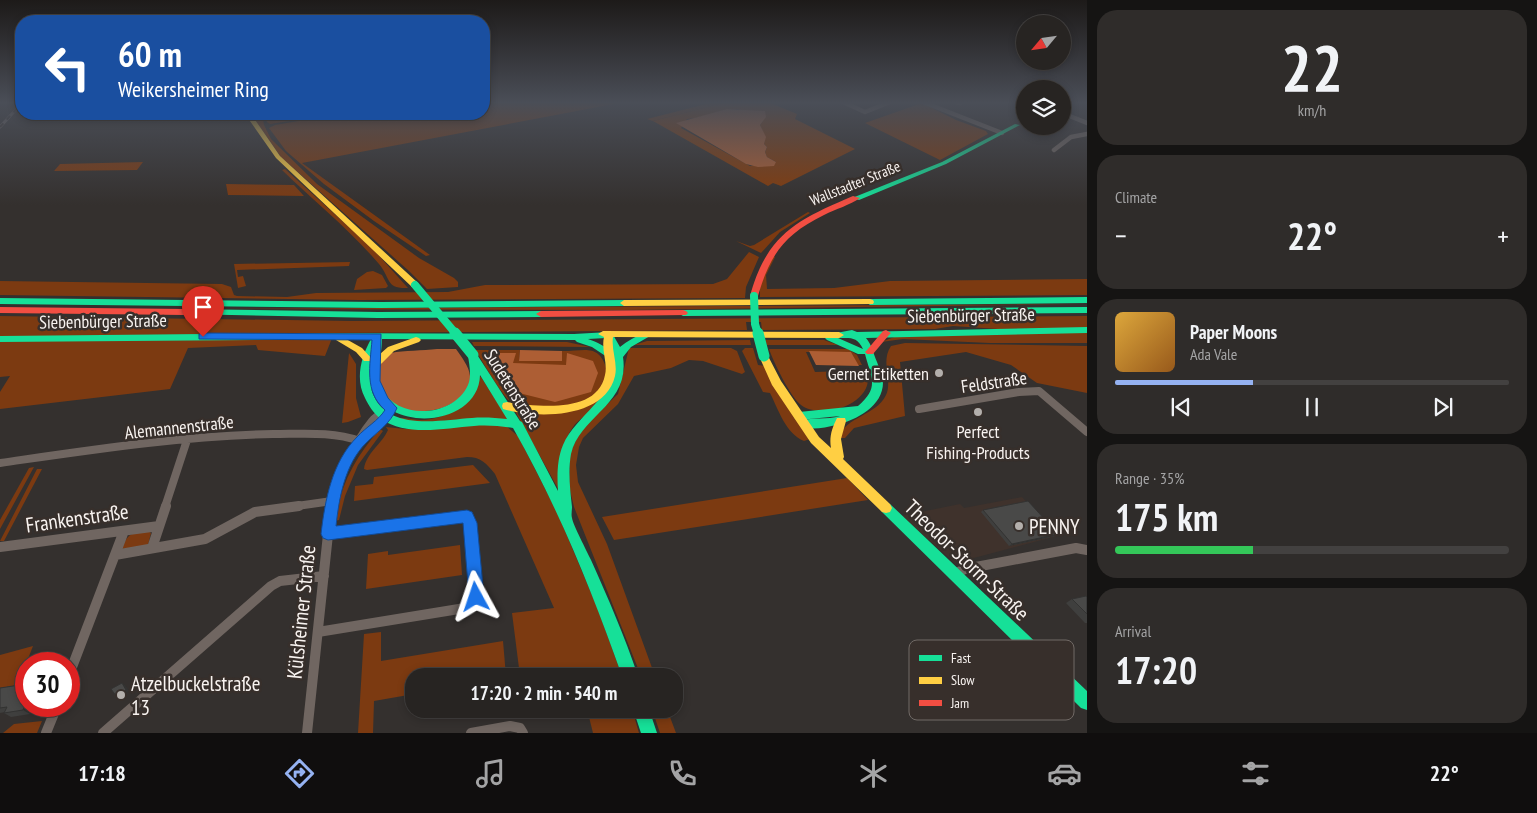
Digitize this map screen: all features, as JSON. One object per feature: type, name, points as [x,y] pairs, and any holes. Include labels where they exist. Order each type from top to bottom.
[{"type":"main road","name":"Sudetenstraße","points":[[261,136],[292,171],[377,247],[415,285],[473,355],[518,425],[567,521],[627,668]]},
{"type":"main road","name":"Wallstadter Straße","points":[[754,295],[758,275],[767,256],[776,243],[797,226],[830,208],[950,160],[996,136]]},
{"type":"main road","name":"Theodor-Storm-Straße","points":[[754,295],[755,324],[764,356],[776,382],[814,440],[1023,640]]},
{"type":"main road","points":[[0,301],[381,305],[1087,300]]},
{"type":"main road","points":[[0,310],[387,315],[1087,310]]},
{"type":"main road","name":"Siebenbürger Straße","points":[[753,334],[840,330],[855,333]]},
{"type":"main road","name":"Siebenbürger Straße","points":[[537,336],[563,333],[822,336],[886,332],[1087,330]]},
{"type":"main road","points":[[868,355],[886,332]]},
{"type":"main road","points":[[802,420],[825,426],[841,421],[858,410],[876,392],[878,382],[868,355],[854,341],[855,333]]},
{"type":"main road","points":[[507,406],[542,410],[569,408],[590,403],[602,394],[608,385],[611,374],[605,344],[609,335]]},
{"type":"main road","points":[[567,521],[566,454],[579,427],[613,395],[620,375],[615,344],[609,335]]},
{"type":"main road","name":"Siebenbürger Straße","points":[[0,339],[336,336],[537,336],[574,338],[609,335]]},
{"type":"main road","points":[[618,356],[628,345],[646,335]]},
{"type":"main road","points":[[336,336],[359,350],[371,361]]},
{"type":"main road","points":[[822,336],[868,355]]},
{"type":"main road","points":[[378,337],[370,348],[377,392],[382,401],[391,408],[417,416],[437,413],[454,407],[466,397],[474,386],[473,355]]},
{"type":"main road","points":[[427,337],[391,349],[371,361],[364,377],[366,393],[370,404],[382,416],[399,424],[416,426],[487,421],[518,425]]},
{"type":"main road","points":[[574,338],[595,346],[607,354]]},
{"type":"main road","points":[[802,420],[858,410]]},
{"type":"main road","name":"Theodor-Storm-Straße","points":[[802,420],[864,487]]},
{"type":"main road","points":[[838,457],[835,439],[841,421]]},
{"type":"main road","name":"Theodor-Storm-Straße","points":[[1074,689],[1087,702]]},
{"type":"main road","points":[[644,718],[649,733]]},
{"type":"street","points":[[1054,150],[1071,137],[1075,136]]},
{"type":"street","name":"Feldstraße","points":[[919,409],[1019,392],[1039,391],[1087,432]]},
{"type":"street","name":"Külsheimer Straße","points":[[307,733],[332,501],[340,473],[360,441],[391,408]]},
{"type":"street","name":"Alemannenstraße","points":[[0,462],[187,440],[264,434],[335,434],[348,436],[360,441]]},
{"type":"street","points":[[152,548],[187,440]]},
{"type":"street","points":[[115,555],[205,539],[255,512],[332,501]]},
{"type":"street","points":[[318,632],[465,608],[474,604],[476,597],[470,523],[467,516],[328,534]]},
{"type":"street","name":"Frankenstraße","points":[[0,547],[159,526]]},
{"type":"street","points":[[78,652],[124,531]]},
{"type":"street","points":[[954,574],[965,569],[1070,549],[1087,550]]},
{"type":"street","points":[[104,733],[271,586],[280,581],[324,576]]},
{"type":"street","points":[[46,733],[53,717]]},
{"type":"street","points":[[471,733],[510,726],[520,728],[523,733]]},
{"type":"shaded area","points":[[266,136],[270,136],[317,184],[419,258],[454,278],[458,282],[458,287],[427,289],[281,157]]},
{"type":"shaded area","points":[[275,136],[444,136],[302,163],[430,255],[426,256],[374,221],[324,184],[286,151]]},
{"type":"shaded area","points":[[680,136],[696,136],[750,166],[776,162],[767,157],[765,152],[767,147],[764,144],[765,136],[829,136],[855,149],[781,186],[773,183],[768,186]]},
{"type":"shaded area","points":[[699,136],[766,136],[764,144],[767,147],[765,152],[767,157],[776,162],[774,166],[758,167],[746,164]]},
{"type":"shaded area","points":[[892,136],[984,136],[940,160]]},
{"type":"shaded area","points":[[143,162],[137,170],[54,171],[60,164]]},
{"type":"shaded area","points":[[285,169],[372,248],[408,288],[392,285],[383,269],[368,251],[282,170]]},
{"type":"shaded area","points":[[226,184],[294,185],[304,196],[228,195]]},
{"type":"shaded area","points":[[808,212],[810,213],[780,232],[761,253],[736,241],[750,246],[754,245]]},
{"type":"shaded area","points":[[749,252],[759,257],[746,287],[745,298],[359,300],[0,295],[0,281],[222,284],[231,287],[234,295],[237,296],[287,297],[316,293],[448,292],[485,285],[713,284],[727,279]]},
{"type":"shaded area","points":[[771,255],[775,257],[766,275],[767,289],[834,288],[890,281],[1087,279],[1087,295],[760,297],[760,289],[758,288]]},
{"type":"shaded area","points":[[350,262],[349,266],[237,270],[238,277],[243,276],[246,286],[238,288],[234,264]]},
{"type":"shaded area","points":[[373,271],[382,275],[388,286],[386,288],[354,290],[357,279],[367,272]]},
{"type":"shaded area","points":[[1087,304],[622,310],[219,309]]},
{"type":"shaded area","points":[[0,316],[351,321],[1087,316],[1087,328],[998,329],[953,326],[935,329],[762,330],[761,322],[746,322],[747,330],[334,333],[325,356],[258,350],[256,345],[188,348],[170,389],[0,409],[0,392],[10,376],[0,377],[0,341],[6,336],[0,337]]},
{"type":"shaded area","points":[[1087,332],[1087,343],[990,343],[903,339],[881,342],[897,336]]},
{"type":"shaded area","points":[[750,340],[751,345],[634,345],[647,341]]},
{"type":"shaded area","points":[[765,340],[824,340],[838,345],[767,345]]},
{"type":"shaded area","points":[[472,342],[567,342],[590,347],[474,346]]},
{"type":"shaded area","points":[[905,343],[1087,346],[1087,393],[1037,383],[1011,365],[966,352],[900,362],[905,416],[854,428],[845,438],[838,438],[847,425],[875,407],[886,395],[888,390],[886,365],[888,352],[891,346]]},
{"type":"shaded area","points":[[608,345],[613,345],[616,367],[614,383],[606,397],[573,427],[568,435],[561,459],[561,494],[515,411],[558,412],[585,407],[596,401],[606,392],[614,380]]},
{"type":"shaded area","points":[[629,348],[731,348],[737,351],[745,372],[742,374],[703,361],[689,360],[671,368],[634,376],[618,404],[583,438],[579,447],[576,465],[578,482],[607,544],[652,668],[638,668],[574,507],[569,486],[570,453],[582,428],[618,394]]},
{"type":"shaded area","points":[[745,348],[753,348],[758,365],[765,366],[771,382],[810,439],[804,441],[798,438],[787,427],[770,393],[763,392],[742,351]]},
{"type":"shaded area","points":[[456,349],[468,369],[470,376],[467,389],[458,400],[443,407],[427,411],[409,410],[394,405],[383,395],[378,376],[385,357],[391,353],[402,351]]},
{"type":"shaded area","points":[[769,349],[848,349],[857,355],[862,365],[858,365],[851,352],[806,352],[815,372],[846,371],[868,377],[867,387],[853,402],[843,407],[820,411],[810,409],[801,405],[792,395]]},
{"type":"shaded area","points":[[475,350],[520,350],[519,361],[561,361],[562,351],[590,350],[600,356],[607,370],[601,389],[594,396],[584,401],[558,407],[531,407],[506,398]]},
{"type":"shaded area","points":[[520,350],[562,351],[562,361],[519,361]]},
{"type":"shaded area","points":[[809,351],[851,352],[859,366],[816,365]]},
{"type":"shaded area","points":[[349,353],[356,364],[356,398],[361,417],[342,423]]},
{"type":"shaded area","points":[[498,353],[516,353],[513,363],[566,365],[567,353],[593,361],[598,373],[591,392],[555,402],[519,393],[500,365]]},
{"type":"shaded area","points":[[478,376],[481,377],[508,419],[421,423],[394,418],[421,420],[450,413],[466,402],[476,386]]},
{"type":"shaded area","points":[[489,424],[506,426],[518,436],[557,512],[597,607],[619,668],[519,668],[512,613],[554,608],[495,474],[483,461],[467,457],[364,469],[371,453],[388,430],[386,427],[405,429]]},
{"type":"shaded area","points":[[380,429],[383,431],[358,465],[345,496],[339,520],[335,521],[337,508],[350,472],[371,439]]},
{"type":"shaded area","points":[[473,465],[490,483],[354,501],[355,486],[373,484],[374,477]]},
{"type":"shaded area","points":[[34,467],[0,529],[0,520],[29,468]]},
{"type":"shaded area","points":[[37,469],[42,469],[4,541],[0,541]]},
{"type":"shaded area","points":[[847,478],[868,500],[614,540],[602,517]]},
{"type":"shaded area","points":[[1022,497],[1057,536],[955,563],[901,516],[960,504],[964,508]]},
{"type":"shaded area","points":[[148,531],[151,533],[148,545],[122,549],[128,537]]},
{"type":"shaded area","points":[[460,545],[462,575],[366,589],[368,554],[388,551],[388,555]]},
{"type":"shaded area","points":[[381,632],[381,661],[503,641],[505,668],[405,668],[405,696],[374,701],[373,733],[358,733],[364,634]]},
{"type":"shaded area","points":[[33,646],[31,652],[15,652],[15,686],[0,688],[0,655]]},
{"type":"shaded area","points":[[589,718],[635,718],[639,733],[593,733]]},
{"type":"shaded area","points":[[655,718],[670,718],[676,733],[660,733]]},
{"type":"shaded area","points":[[42,721],[37,733],[3,733],[14,724]]},
{"type":"building","name":"PENNY","points":[[1028,501],[1058,534],[1012,544],[983,510]]},
{"type":"building","points":[[1087,597],[1087,614],[1072,599]]},
{"type":"building","points":[[122,683],[126,690],[117,697],[111,689]]},
{"type":"building","points":[[15,686],[15,711],[4,713],[7,707],[0,708],[0,688]]},
{"type":"traffic: fast","points":[[856,198],[944,163],[995,136]]},
{"type":"traffic: fast","points":[[415,285],[473,355]]},
{"type":"traffic: fast","points":[[754,296],[755,324],[764,356]]},
{"type":"traffic: fast","points":[[870,302],[1087,300]]},
{"type":"traffic: fast","points":[[0,301],[381,305],[624,303]]},
{"type":"traffic: fast","points":[[683,313],[1087,310]]},
{"type":"traffic: fast","points":[[185,312],[378,315],[541,314]]},
{"type":"traffic: fast","points":[[839,335],[1087,330]]},
{"type":"traffic: fast","points":[[805,424],[827,423],[850,416],[861,410],[875,393],[878,379],[867,347],[863,340],[852,333]]},
{"type":"traffic: fast","points":[[0,339],[296,336],[574,337],[609,335]]},
{"type":"traffic: fast","points":[[566,515],[564,463],[568,446],[581,426],[606,400],[617,380],[619,368],[618,354],[609,335]]},
{"type":"traffic: fast","points":[[618,356],[628,345],[645,336]]},
{"type":"traffic: fast","points":[[377,337],[370,350],[366,364],[365,385],[374,406],[385,416],[397,422],[411,425],[484,422],[518,425]]},
{"type":"traffic: fast","points":[[377,337],[374,371],[377,390],[385,402],[397,410],[412,414],[427,415],[443,412],[456,406],[467,396],[475,381],[473,357]]},
{"type":"traffic: fast","points":[[830,338],[861,352]]},
{"type":"traffic: fast","points":[[580,340],[595,345],[607,354]]},
{"type":"traffic: fast","points":[[473,355],[520,431],[562,510],[598,592],[627,668]]},
{"type":"traffic: fast","points":[[799,416],[857,410]]},
{"type":"traffic: fast","points":[[886,508],[1023,640]]},
{"type":"traffic: fast","points":[[1074,689],[1087,702]]},
{"type":"traffic: fast","points":[[644,718],[649,733]]},
{"type":"traffic: slow","points":[[263,136],[278,157],[415,285]]},
{"type":"traffic: slow","points":[[624,303],[870,302]]},
{"type":"traffic: slow","points":[[603,334],[839,335]]},
{"type":"traffic: slow","points":[[507,406],[551,410],[566,409],[581,406],[594,400],[604,390],[610,377],[607,346],[609,335]]},
{"type":"traffic: slow","points":[[339,338],[359,350],[367,359]]},
{"type":"traffic: slow","points":[[376,363],[391,349],[416,340]]},
{"type":"traffic: slow","points":[[764,356],[776,382],[815,440],[886,508]]},
{"type":"traffic: slow","points":[[838,457],[835,439],[841,421]]},
{"type":"traffic: jam","points":[[754,296],[760,275],[768,258],[790,232],[804,222],[856,198]]},
{"type":"traffic: jam","points":[[0,310],[185,312]]},
{"type":"traffic: jam","points":[[541,314],[683,313]]},
{"type":"traffic: jam","points":[[870,352],[886,333]]},
{"type":"place","name":"Gernet Etiketten","points":[[939,373]]},
{"type":"place","name":"Perfect Fishing-Products","points":[[978,412]]},
{"type":"place","name":"PENNY","points":[[1019,526]]},
{"type":"place","name":"Atzelbuckelstraße 13","points":[[121,695]]},
{"type":"route","points":[[203,337],[378,337],[375,381],[377,392],[382,401],[391,408],[386,419],[360,441],[340,473],[332,501],[328,534],[467,516],[470,523],[476,597]]}]
